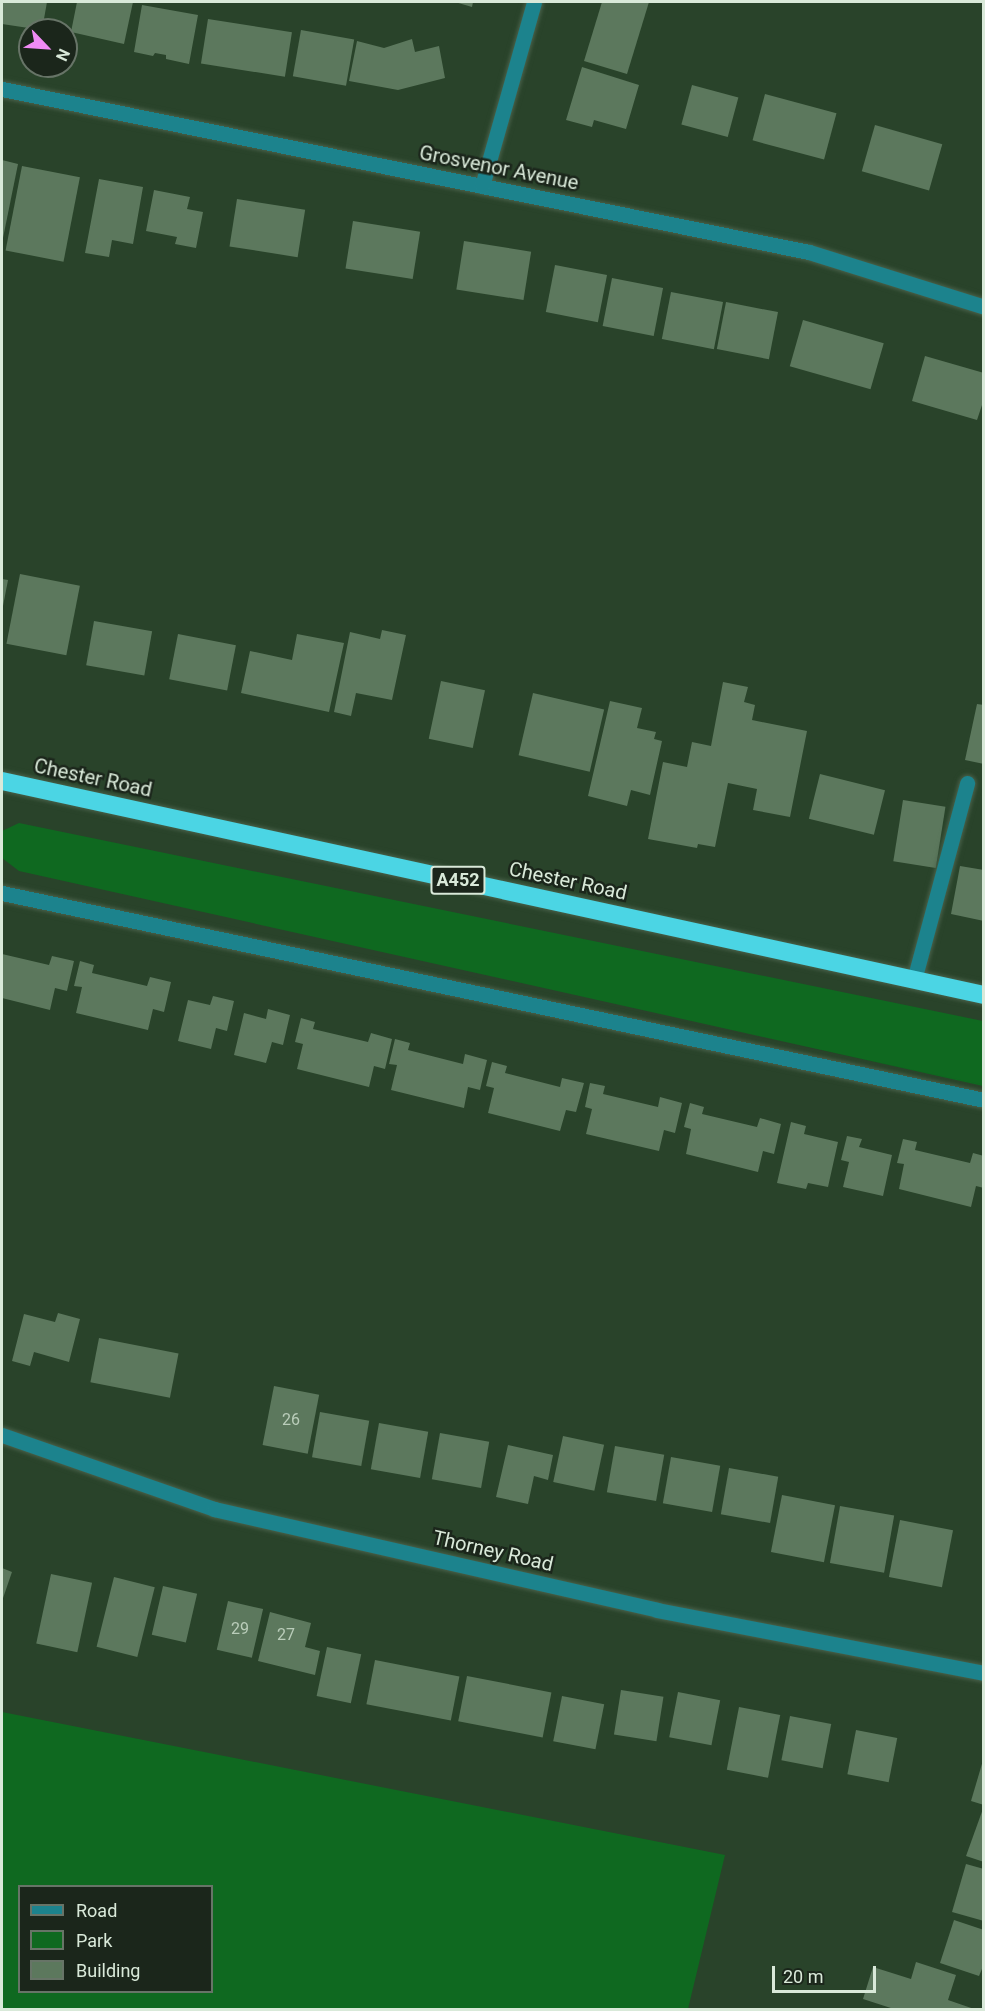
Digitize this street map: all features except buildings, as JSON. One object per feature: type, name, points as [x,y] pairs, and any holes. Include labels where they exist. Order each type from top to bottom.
[{"type":"highway","name":"Chester Road","points":[[2,781],[984,994]]},
{"type":"street","points":[[482,186],[534,2]]},
{"type":"street","name":"Grosvenor Avenue","points":[[2,89],[809,252],[984,307]]},
{"type":"street","points":[[914,980],[967,783]]},
{"type":"street","points":[[2,893],[984,1100]]},
{"type":"street","name":"Thorney Road","points":[[2,1435],[214,1509],[657,1610],[984,1673]]},
{"type":"green space","points":[[19,823],[983,1021],[983,1086],[19,871],[2,858],[2,831]]},
{"type":"green space","points":[[2,1712],[725,1855],[688,2009],[2,2009]]}]
